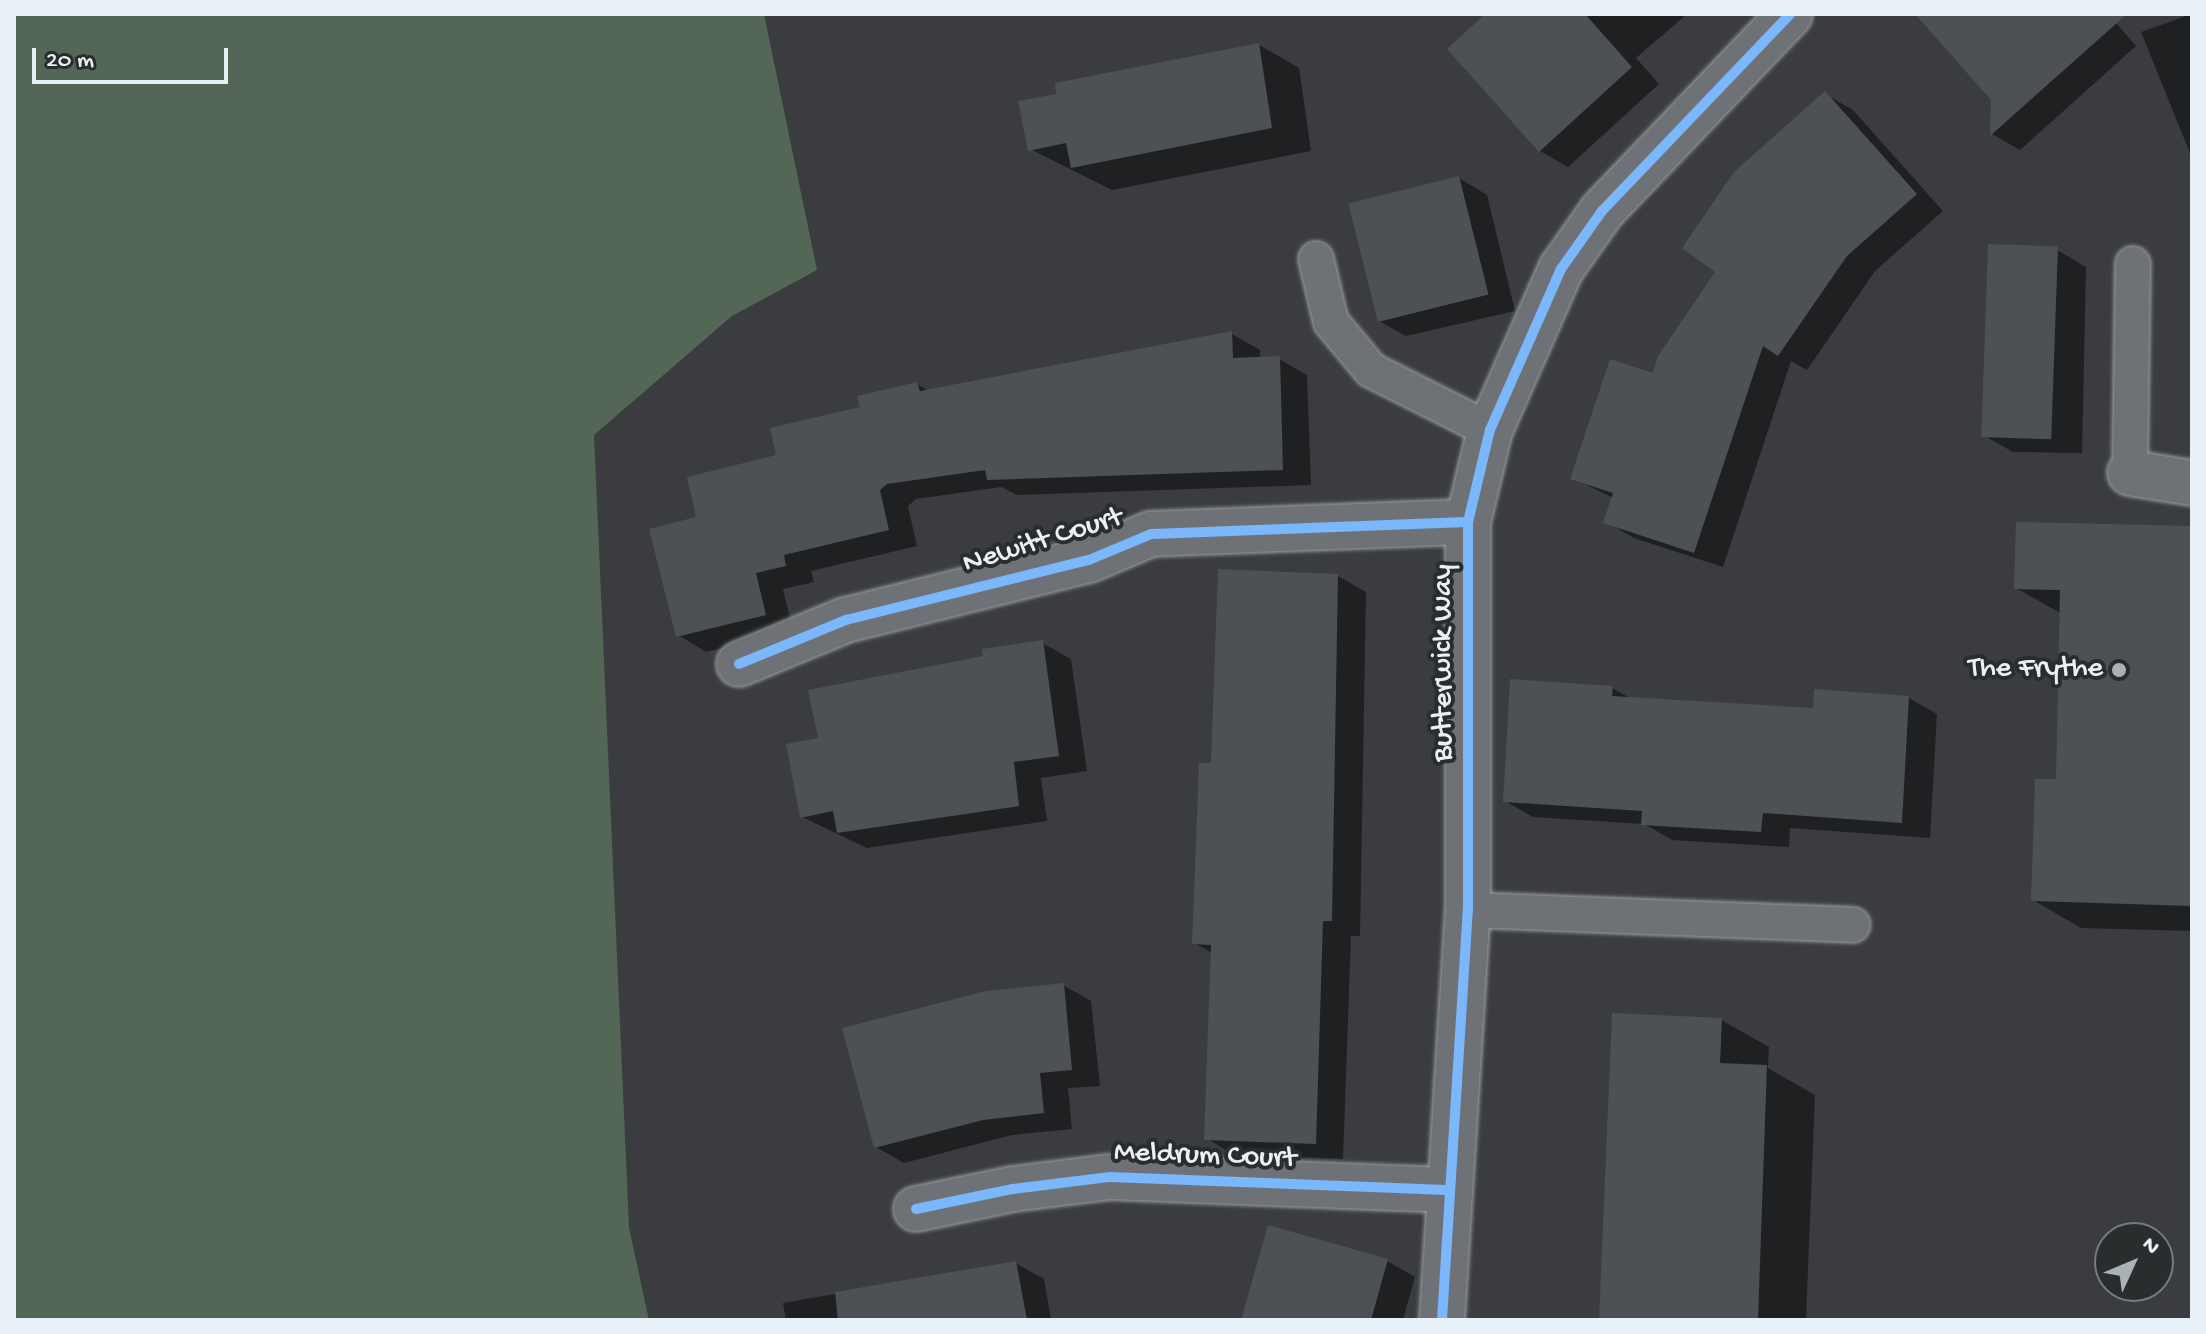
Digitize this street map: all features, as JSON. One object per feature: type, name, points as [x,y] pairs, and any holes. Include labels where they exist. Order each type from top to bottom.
[{"type":"street","name":"Butterwick Way","points":[[1442,1320],[1446,1190],[1468,910],[1468,522],[1490,430],[1561,269],[1602,211],[1790,14]]},
{"type":"street","points":[[2130,473],[2192,483]]},
{"type":"street","name":"Newitt Court","points":[[739,664],[846,620],[1089,560],[1151,534],[1468,522]]},
{"type":"street","name":"Meldrum Court","points":[[916,1209],[1013,1189],[1110,1177],[1446,1190]]},
{"type":"lane","points":[[1316,259],[1331,322],[1371,370],[1490,430]]},
{"type":"lane","points":[[2130,473],[2133,264]]},
{"type":"lane","points":[[1468,910],[1853,925]]},
{"type":"green space","points":[[14,14],[764,14],[817,270],[732,316],[594,435],[629,1228],[649,1320],[14,1320]]},
{"type":"building","points":[[1485,14],[1585,14],[1632,67],[1539,152],[1447,49]]},
{"type":"building","points":[[1915,14],[2127,14],[1990,136],[1991,100]]},
{"type":"building","points":[[1259,43],[1272,128],[1071,168],[1066,143],[1028,151],[1018,101],[1056,94],[1055,83]]},
{"type":"building","points":[[1825,91],[1917,194],[1847,256],[1778,356],[1763,346],[1694,553],[1603,523],[1613,493],[1570,479],[1610,359],[1653,373],[1658,356],[1715,272],[1682,248],[1734,172]]},
{"type":"building","points":[[1459,176],[1489,294],[1378,322],[1348,204]]},
{"type":"building","points":[[1988,244],[2058,246],[2051,439],[1981,437]]},
{"type":"building","points":[[1232,331],[1233,358],[1280,356],[1283,470],[987,480],[985,470],[887,484],[880,490],[889,530],[784,555],[786,566],[756,573],[766,615],[676,637],[649,529],[696,517],[687,477],[776,455],[770,428],[860,407],[857,396],[917,382],[920,391]]},
{"type":"building","name":"The Frythe","points":[[2016,522],[2192,526],[2192,906],[2031,901],[2035,779],[2056,779],[2060,590],[2014,589]]},
{"type":"building","points":[[1218,569],[1338,574],[1332,921],[1323,921],[1316,1144],[1204,1140],[1211,945],[1192,944],[1199,763],[1211,763]]},
{"type":"building","points":[[1043,640],[1059,756],[1014,762],[1019,806],[837,833],[833,811],[800,818],[786,744],[818,738],[808,690],[983,656],[982,649]]},
{"type":"building","points":[[1510,679],[1613,686],[1612,696],[1813,708],[1814,689],[1909,696],[1902,823],[1763,813],[1761,832],[1641,825],[1642,811],[1503,802]]},
{"type":"building","points":[[1064,983],[1072,1070],[1040,1073],[1044,1113],[983,1120],[874,1148],[842,1028],[986,991]]},
{"type":"building","points":[[1612,1013],[1722,1018],[1720,1063],[1767,1065],[1758,1320],[1599,1320]]},
{"type":"building","points":[[1268,1225],[1388,1259],[1371,1320],[1241,1320]]},
{"type":"building","points":[[1016,1261],[1027,1320],[838,1320],[835,1292]]},
{"type":"cycle path","points":[[1442,1320],[1468,910],[1468,522],[1490,430],[1561,269],[1602,211],[1790,14]]},
{"type":"cycle path","points":[[739,664],[846,620],[1089,560],[1151,534],[1468,522]]},
{"type":"cycle path","points":[[916,1209],[1013,1189],[1110,1177],[1446,1190]]},
{"type":"place","name":"The Frythe","points":[[2119,670]]}]
